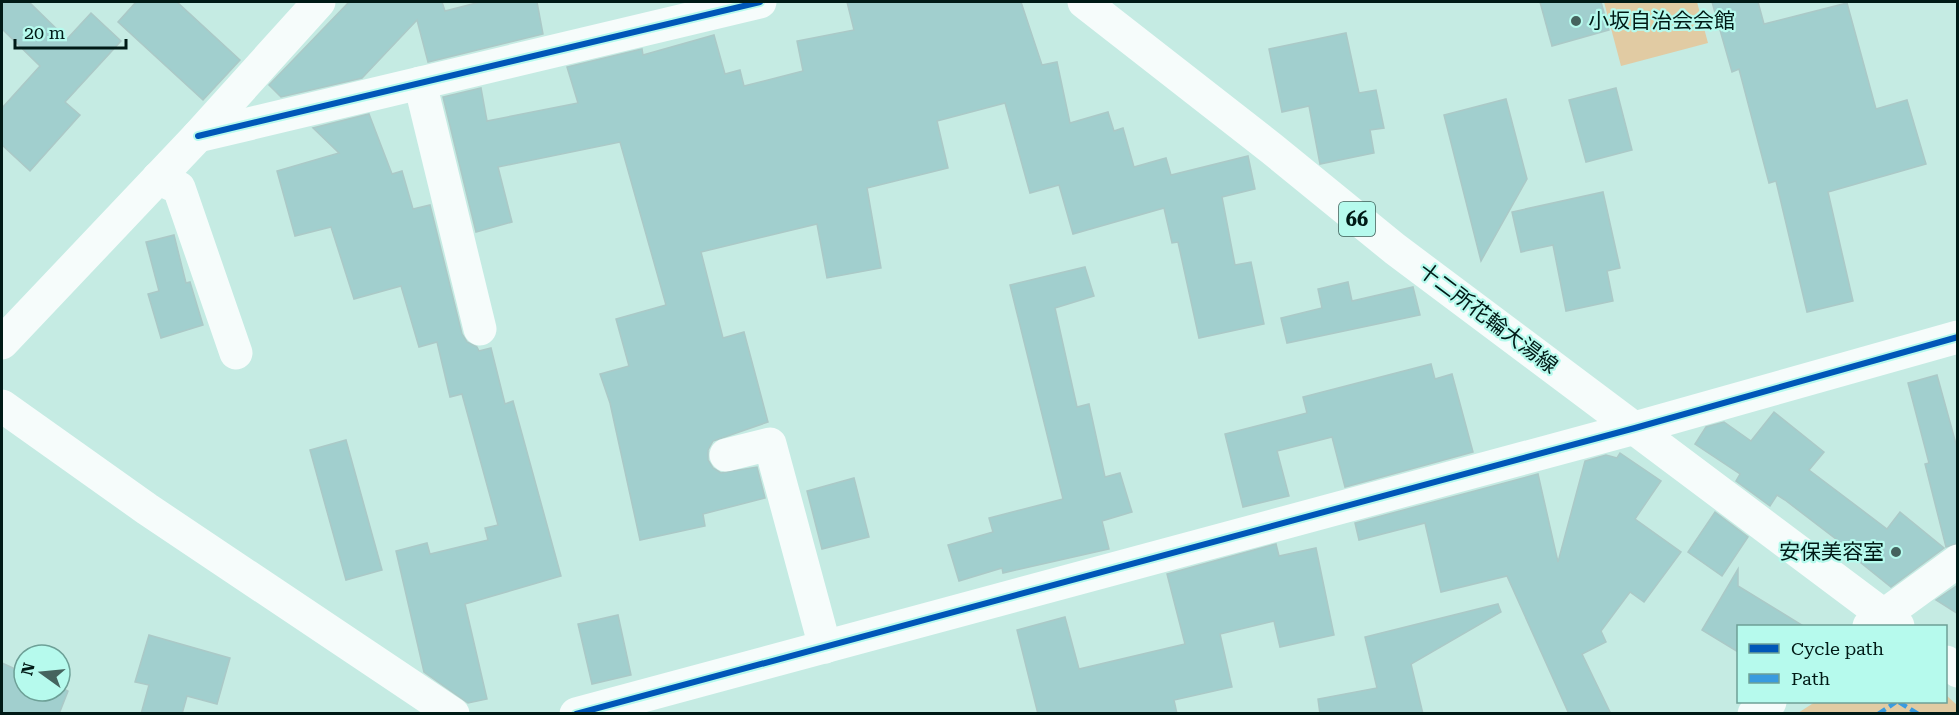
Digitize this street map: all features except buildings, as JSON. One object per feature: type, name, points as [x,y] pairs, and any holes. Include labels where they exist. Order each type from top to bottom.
[{"type":"street","points":[[2,343],[198,136],[319,2]]},
{"type":"street","points":[[198,136],[760,2]]},
{"type":"street","name":"十二所花輪大湯線","points":[[1084,2],[1271,148],[1395,249],[1635,428],[1884,623]]},
{"type":"street","points":[[420,83],[480,329]]},
{"type":"street","points":[[158,178],[179,188],[236,353]]},
{"type":"street","points":[[576,714],[1635,428],[1958,337]]},
{"type":"street","points":[[2,406],[147,509],[453,714]]},
{"type":"street","points":[[726,456],[770,444],[825,647]]},
{"type":"street","points":[[1884,623],[1958,561]]},
{"type":"street","points":[[1754,714],[1769,703]]},
{"type":"shaded area","points":[[1604,2],[1697,2],[1708,43],[1621,66]]},
{"type":"shaded area","points":[[1947,696],[1957,705],[1957,713],[1798,713],[1813,703],[1947,703]]},
{"type":"marked path","points":[[1878,714],[1894,703]]},
{"type":"marked path","points":[[1901,703],[1918,714]]},
{"type":"cycle path","points":[[198,136],[760,2]]},
{"type":"cycle path","points":[[576,714],[1635,428],[1958,337]]},
{"type":"place","name":"小坂自治会会館","points":[[1576,21]]},
{"type":"place","name":"安保美容室","points":[[1896,552]]}]
